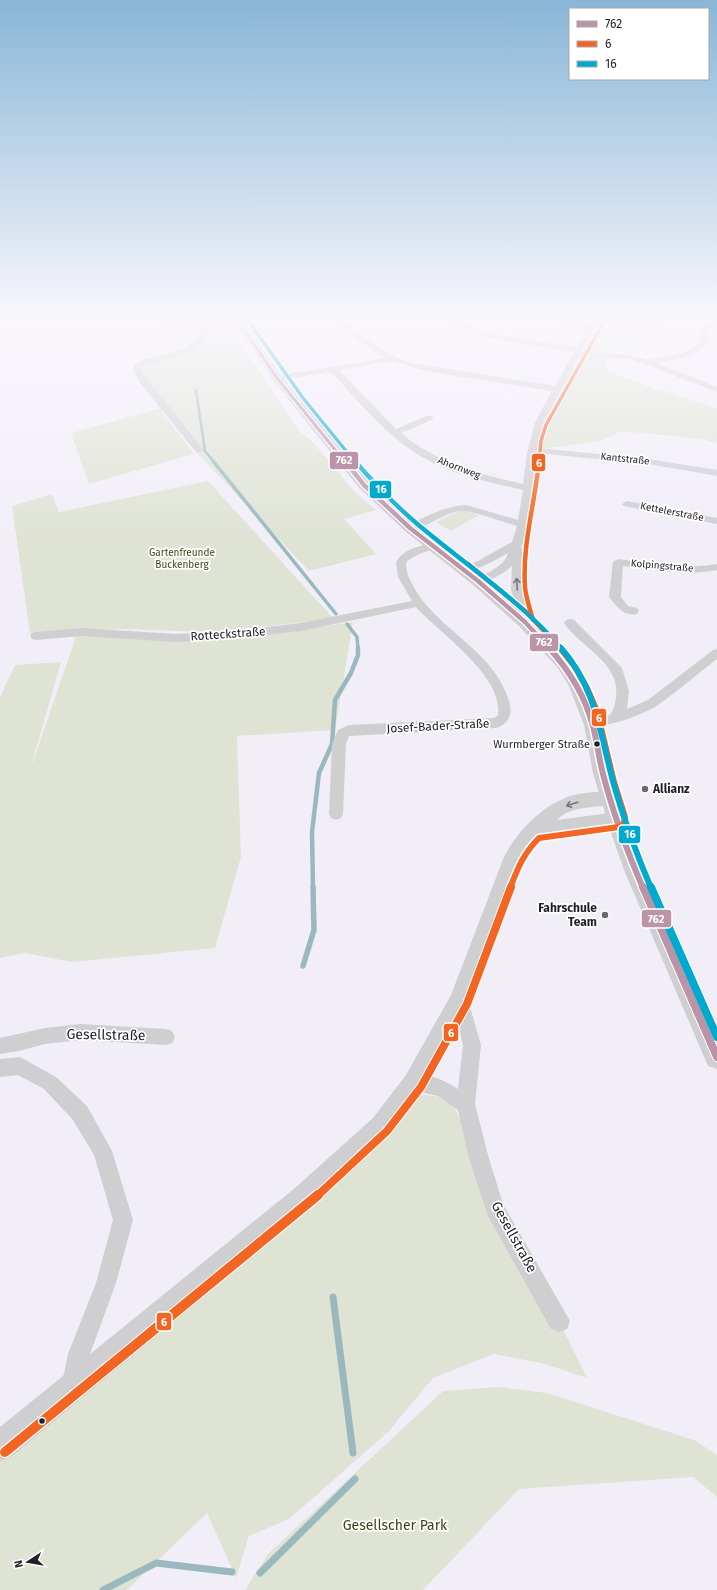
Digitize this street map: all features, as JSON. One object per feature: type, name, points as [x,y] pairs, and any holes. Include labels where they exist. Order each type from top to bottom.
[{"type":"main road","points":[[287,390],[364,485],[410,528],[478,581],[525,622],[564,664],[578,685],[592,722],[620,830],[650,908],[717,1057]]},
{"type":"street","points":[[151,390],[199,450]]},
{"type":"street","name":"Ahornweg","points":[[354,390],[395,433],[417,450],[445,465],[483,478],[528,488]]},
{"type":"street","points":[[525,622],[517,589],[518,543],[528,488],[533,439],[538,422],[557,390]]},
{"type":"street","points":[[395,433],[429,418]]},
{"type":"street","name":"Kantstraße","points":[[533,450],[635,460],[688,467],[717,473]]},
{"type":"street","name":"Kettelerstraße","points":[[627,504],[717,521]]},
{"type":"street","points":[[410,528],[439,514],[460,508],[466,508],[522,524]]},
{"type":"street","points":[[463,570],[482,563],[518,543]]},
{"type":"street","points":[[478,581],[510,562],[518,543]]},
{"type":"street","name":"Josef-Bader-Straße","points":[[336,814],[339,744],[343,733],[349,730],[496,723],[502,720],[504,715],[504,706],[492,676],[482,663],[419,603],[405,579],[401,568],[401,563],[405,556],[433,546]]},
{"type":"street","name":"Kolpingstraße","points":[[633,611],[624,608],[615,598],[618,562],[673,568],[703,569],[717,566]]},
{"type":"street","name":"Rotteckstraße","points":[[36,636],[81,632],[176,638],[240,634],[302,627],[419,603]]},
{"type":"street","points":[[570,623],[616,668],[623,691],[620,711],[614,719]]},
{"type":"street","points":[[592,722],[614,719],[652,703],[717,653]]},
{"type":"street","points":[[0,1446],[304,1197],[381,1126],[414,1083],[460,1000],[514,857],[523,842],[554,811],[575,802],[611,798]]},
{"type":"street","points":[[536,830],[617,819]]},
{"type":"street","name":"Gesellstraße","points":[[460,1000],[472,1046],[466,1104],[478,1155],[495,1209],[559,1321]]},
{"type":"street","name":"Gesellstraße","points":[[0,1046],[45,1036],[81,1032],[166,1037]]},
{"type":"street","points":[[0,1068],[20,1066],[50,1083],[80,1114],[102,1152],[123,1220],[106,1283],[79,1354],[73,1387]]},
{"type":"street","points":[[414,1083],[441,1088],[466,1104]]},
{"type":"green space","points":[[149,390],[272,390],[300,432],[312,441],[356,493],[376,510],[344,519],[376,554],[309,571],[197,453]]},
{"type":"green space","points":[[560,390],[659,390],[717,408],[717,443],[703,439],[621,431],[600,441],[533,450],[541,422]]},
{"type":"green space","points":[[161,408],[161,411],[194,454],[89,484],[71,433]]},
{"type":"green space","name":"Gartenfreunde Buckenberg","points":[[208,481],[334,619],[213,632],[122,629],[30,633],[12,506],[52,494],[59,512]]},
{"type":"green space","points":[[461,510],[479,515],[451,531],[436,522]]},
{"type":"green space","points":[[353,622],[335,730],[237,736],[241,857],[215,948],[72,962],[25,953],[0,958],[0,697],[15,665],[61,662],[30,770],[77,634],[199,640],[281,633]]},
{"type":"green space","points":[[417,1094],[450,1098],[587,1378],[545,1364],[494,1354],[433,1378],[388,1432],[289,1519],[249,1536],[236,1578],[207,1513],[127,1590],[0,1590],[0,1458]]},
{"type":"green space","name":"Gesellscher Park","points":[[499,1387],[547,1393],[694,1440],[717,1455],[717,1497],[693,1477],[519,1489],[423,1590],[245,1590],[268,1554],[443,1391]]},
{"type":"waterway","points":[[196,390],[205,451],[214,462]]},
{"type":"waterway","points":[[213,461],[336,614]]},
{"type":"waterway","points":[[347,624],[357,637],[358,649]]},
{"type":"waterway","points":[[313,888],[312,832],[319,773],[332,744],[335,700],[351,673],[358,655],[358,649]]},
{"type":"waterway","points":[[303,966],[314,930],[313,887]]},
{"type":"waterway","points":[[333,1297],[353,1453]]},
{"type":"waterway","points":[[260,1573],[355,1479]]},
{"type":"waterway","points":[[103,1590],[156,1563],[232,1572]]},
{"type":"transit line","name":"762","points":[[287,390],[364,485],[410,528],[478,581],[525,622],[564,664],[578,685],[593,725],[603,773],[620,830],[635,870],[717,1057]]},
{"type":"transit line","name":"16","points":[[297,390],[344,450],[390,499],[414,521],[527,613],[560,646],[579,671],[592,698],[625,822],[659,908],[717,1037]]},
{"type":"transit line","name":"6","points":[[533,620],[525,588],[526,544],[536,489],[541,441],[546,425],[566,390]]},
{"type":"transit line","name":"6","points":[[5,1452],[309,1203],[387,1131],[421,1087],[467,1004],[521,860],[530,847],[539,838],[619,827],[624,823],[625,817],[617,794],[597,711],[587,688],[575,667],[543,628],[507,595],[468,564]]},
{"type":"place","name":"Wurmberger Straße","points":[[597,744]]},
{"type":"place","name":"Allianz","points":[[645,789]]},
{"type":"place","name":"Fahrschule Team","points":[[605,915]]}]
